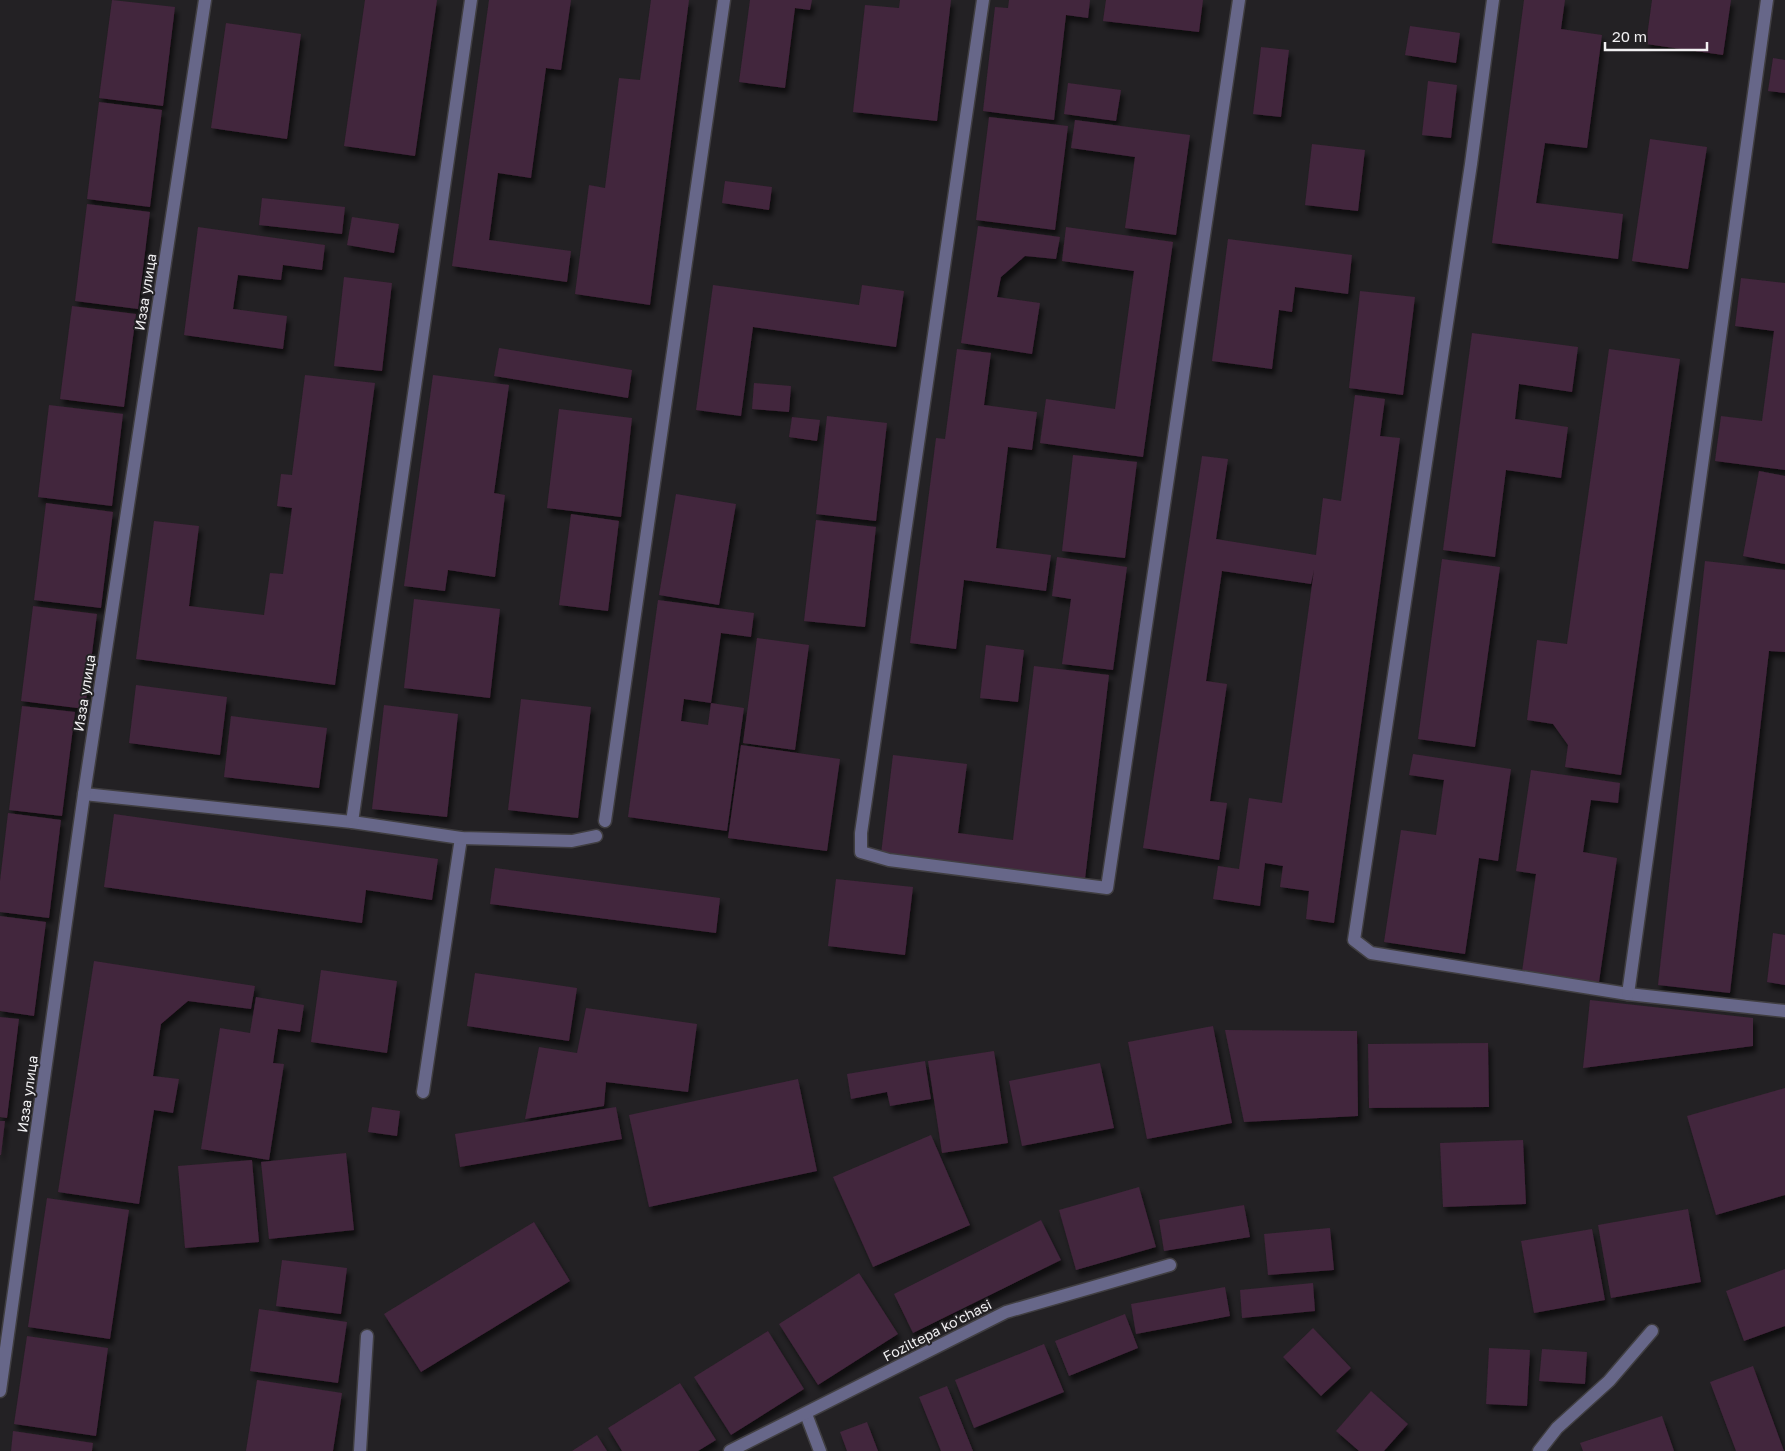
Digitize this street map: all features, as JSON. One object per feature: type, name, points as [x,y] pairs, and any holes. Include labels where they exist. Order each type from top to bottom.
[{"type":"street","name":"Изза улица","points":[[0,1390],[84,794],[205,0]]},
{"type":"street","points":[[352,822],[471,0]]},
{"type":"street","points":[[84,794],[352,822],[461,838],[572,842],[596,836],[605,822],[724,0]]},
{"type":"street","points":[[983,0],[862,823],[861,852],[889,860],[1107,888],[1239,0]]},
{"type":"street","points":[[1493,0],[1471,164],[1354,940],[1371,953],[1628,994],[1785,1011]]},
{"type":"street","points":[[1628,994],[1767,0]]},
{"type":"street","points":[[423,1092],[461,838]]},
{"type":"street","name":"Foziltepa ko'chasi","points":[[730,1451],[1006,1312],[1170,1265]]},
{"type":"street","points":[[1539,1451],[1558,1428],[1609,1381],[1652,1331]]},
{"type":"street","points":[[360,1451],[367,1336]]},
{"type":"street","points":[[806,1414],[820,1451]]},
{"type":"building","points":[[112,0],[175,7],[163,106],[99,98]]},
{"type":"building","points":[[365,0],[437,0],[415,156],[344,146]]},
{"type":"building","points":[[489,0],[571,0],[561,70],[546,68],[531,178],[498,173],[489,240],[571,251],[567,282],[452,266]]},
{"type":"building","points":[[651,0],[689,0],[650,305],[575,294],[589,185],[605,188],[619,78],[640,80]]},
{"type":"building","points":[[750,0],[812,0],[810,10],[795,8],[785,88],[739,82]]},
{"type":"building","points":[[900,0],[951,0],[937,121],[853,112],[865,5],[899,8]]},
{"type":"building","points":[[1009,0],[1090,0],[1088,18],[1066,15],[1054,120],[983,111],[995,7],[1008,8]]},
{"type":"building","points":[[1106,0],[1203,0],[1199,32],[1103,21]]},
{"type":"building","points":[[1524,0],[1565,0],[1561,29],[1602,35],[1587,148],[1545,143],[1536,203],[1623,214],[1618,259],[1492,243]]},
{"type":"building","points":[[1652,0],[1731,0],[1723,55],[1646,44]]},
{"type":"building","points":[[226,23],[301,34],[287,139],[211,128]]},
{"type":"building","points":[[1410,26],[1460,33],[1456,63],[1405,55]]},
{"type":"building","points":[[1261,47],[1289,50],[1281,117],[1253,114]]},
{"type":"building","points":[[1773,58],[1785,60],[1785,93],[1768,91]]},
{"type":"building","points":[[1428,81],[1457,85],[1451,138],[1422,135]]},
{"type":"building","points":[[1068,83],[1121,90],[1116,121],[1064,114]]},
{"type":"building","points":[[99,102],[162,110],[150,207],[87,199]]},
{"type":"building","points":[[989,117],[1068,126],[1055,230],[976,220]]},
{"type":"building","points":[[1075,120],[1190,135],[1176,235],[1125,228],[1135,157],[1071,148]]},
{"type":"building","points":[[1650,139],[1707,147],[1688,269],[1632,261]]},
{"type":"building","points":[[1312,144],[1365,150],[1358,211],[1305,205]]},
{"type":"building","points":[[725,181],[772,187],[769,210],[722,203]]},
{"type":"building","points":[[262,198],[345,207],[342,234],[259,225]]},
{"type":"building","points":[[87,204],[150,212],[138,309],[75,301]]},
{"type":"building","points":[[352,217],[399,224],[394,253],[347,245]]},
{"type":"building","points":[[978,226],[1060,237],[1056,259],[1025,256],[1001,277],[997,297],[1040,303],[1032,354],[961,343]]},
{"type":"building","points":[[198,227],[325,245],[322,270],[283,265],[281,280],[238,275],[233,309],[287,316],[283,349],[184,335]]},
{"type":"building","points":[[1066,227],[1173,242],[1143,457],[1040,443],[1046,399],[1115,409],[1134,271],[1062,261]]},
{"type":"building","points":[[1228,239],[1352,255],[1348,294],[1295,287],[1292,312],[1279,310],[1272,369],[1212,361]]},
{"type":"building","points":[[344,277],[392,283],[382,371],[334,366]]},
{"type":"building","points":[[1741,278],[1785,283],[1785,470],[1715,461],[1721,416],[1762,421],[1774,331],[1735,326]]},
{"type":"building","points":[[713,285],[859,305],[862,285],[904,291],[896,347],[753,327],[741,416],[696,410]]},
{"type":"building","points":[[1360,291],[1415,297],[1403,395],[1349,388]]},
{"type":"building","points":[[72,306],[136,314],[124,407],[60,399]]},
{"type":"building","points":[[1472,333],[1578,347],[1572,392],[1519,384],[1515,419],[1568,427],[1561,478],[1506,470],[1495,557],[1443,550]]},
{"type":"building","points":[[499,348],[632,370],[628,398],[494,376]]},
{"type":"building","points":[[957,349],[991,353],[984,405],[1037,412],[1032,450],[1008,447],[996,548],[1051,555],[1046,591],[964,580],[956,649],[910,643],[936,438],[945,439]]},
{"type":"building","points":[[1609,349],[1680,359],[1621,775],[1565,767],[1568,745],[1553,724],[1527,720],[1537,640],[1567,644]]},
{"type":"building","points":[[305,375],[375,383],[335,685],[136,659],[154,521],[199,526],[189,606],[264,615],[270,573],[283,574],[292,508],[277,506],[281,474],[292,475]]},
{"type":"building","points":[[433,375],[509,385],[494,493],[505,495],[495,577],[448,570],[445,591],[404,586]]},
{"type":"building","points":[[754,383],[791,386],[789,412],[752,409]]},
{"type":"building","points":[[1355,395],[1385,399],[1380,436],[1400,438],[1334,923],[1306,919],[1309,891],[1280,887],[1283,866],[1265,863],[1260,906],[1213,899],[1218,866],[1239,869],[1249,798],[1282,803],[1314,570],[1311,584],[1222,571],[1206,681],[1227,684],[1210,801],[1227,803],[1219,860],[1143,848],[1202,456],[1228,459],[1216,539],[1316,555],[1323,498],[1341,501]]},
{"type":"building","points":[[49,405],[123,414],[112,506],[38,497]]},
{"type":"building","points":[[559,409],[632,418],[621,517],[547,508]]},
{"type":"building","points":[[827,416],[887,423],[876,521],[816,514]]},
{"type":"building","points":[[792,417],[820,420],[817,441],[789,437]]},
{"type":"building","points":[[1073,455],[1137,462],[1125,558],[1062,551]]},
{"type":"building","points":[[1759,471],[1785,476],[1785,564],[1743,556]]},
{"type":"building","points":[[676,494],[736,504],[719,605],[659,595]]},
{"type":"building","points":[[46,503],[113,512],[101,608],[34,600]]},
{"type":"building","points":[[571,514],[619,521],[608,611],[559,605]]},
{"type":"building","points":[[816,520],[876,527],[865,627],[804,621]]},
{"type":"building","points":[[1057,557],[1127,567],[1113,670],[1062,664],[1071,599],[1052,596]]},
{"type":"building","points":[[1442,559],[1500,567],[1475,747],[1418,739]]},
{"type":"building","points":[[1705,561],[1785,570],[1785,652],[1769,651],[1730,993],[1658,985]]},
{"type":"building","points":[[414,599],[500,609],[490,698],[404,688]]},
{"type":"building","points":[[658,600],[754,613],[751,637],[721,633],[711,703],[744,708],[727,831],[628,817]],"holes":[[[684,699],[711,703],[708,725],[681,721]]]},
{"type":"building","points":[[33,606],[97,614],[85,709],[21,701]]},
{"type":"building","points":[[757,638],[809,645],[795,750],[743,743]]},
{"type":"building","points":[[986,645],[1024,650],[1018,702],[980,698]]},
{"type":"building","points":[[1034,666],[1109,675],[1085,879],[881,854],[893,755],[967,764],[958,833],[1013,840]]},
{"type":"building","points":[[136,685],[227,697],[220,755],[129,743]]},
{"type":"building","points":[[521,699],[591,707],[578,818],[508,810]]},
{"type":"building","points":[[384,705],[458,714],[447,817],[372,809]]},
{"type":"building","points":[[22,706],[75,712],[62,816],[9,810]]},
{"type":"building","points":[[231,716],[327,728],[319,788],[224,777]]},
{"type":"building","points":[[741,745],[840,759],[827,851],[728,838]]},
{"type":"building","points":[[1413,754],[1511,769],[1498,861],[1479,858],[1465,954],[1384,942],[1401,830],[1436,835],[1444,780],[1409,775]]},
{"type":"building","points":[[1531,770],[1620,783],[1618,803],[1591,800],[1583,852],[1617,858],[1599,982],[1522,972],[1536,874],[1516,871]]},
{"type":"building","points":[[8,813],[61,820],[49,918],[0,912],[0,881]]},
{"type":"building","points":[[114,814],[438,859],[432,900],[366,890],[362,923],[104,887]]},
{"type":"building","points":[[495,868],[720,898],[716,933],[490,904]]},
{"type":"building","points":[[836,879],[913,887],[905,955],[828,946]]},
{"type":"building","points":[[0,916],[46,922],[34,1016],[0,1011]]},
{"type":"building","points":[[1773,933],[1785,935],[1785,985],[1767,982]]},
{"type":"building","points":[[94,961],[255,986],[251,1009],[188,1001],[161,1024],[153,1076],[179,1079],[173,1113],[154,1110],[139,1204],[58,1192]]},
{"type":"building","points":[[321,970],[397,981],[387,1053],[311,1042]]},
{"type":"building","points":[[475,973],[577,988],[569,1041],[467,1026]]},
{"type":"building","points":[[256,997],[304,1005],[300,1032],[278,1029],[273,1063],[284,1064],[269,1160],[201,1149],[220,1028],[250,1033]]},
{"type":"building","points":[[1590,1000],[1753,1018],[1753,1046],[1583,1068]]},
{"type":"building","points":[[586,1008],[697,1024],[688,1092],[606,1082],[604,1106],[525,1119],[539,1047],[577,1053]]},
{"type":"building","points":[[0,1017],[19,1019],[7,1118],[0,1117]]},
{"type":"building","points":[[1213,1026],[1232,1123],[1147,1139],[1128,1042]]},
{"type":"building","points":[[1225,1030],[1357,1031],[1358,1116],[1244,1122]]},
{"type":"building","points":[[1488,1043],[1489,1107],[1369,1108],[1368,1044]]},
{"type":"building","points":[[994,1051],[1008,1143],[942,1153],[928,1061]]},
{"type":"building","points":[[925,1061],[931,1099],[890,1106],[887,1092],[851,1099],[847,1074]]},
{"type":"building","points":[[1100,1063],[1114,1128],[1022,1146],[1009,1081]]},
{"type":"building","points":[[798,1079],[817,1171],[649,1207],[629,1115]]},
{"type":"building","points":[[1785,1088],[1785,1195],[1716,1215],[1687,1116]]},
{"type":"building","points":[[372,1107],[400,1111],[397,1136],[368,1132]]},
{"type":"building","points":[[616,1107],[622,1139],[460,1167],[455,1134]]},
{"type":"building","points":[[0,1121],[5,1121],[1,1155],[0,1155]]},
{"type":"building","points":[[931,1135],[970,1225],[873,1267],[833,1177]]},
{"type":"building","points":[[1523,1140],[1526,1204],[1443,1207],[1440,1143]]},
{"type":"building","points":[[346,1153],[354,1230],[269,1239],[261,1162]]},
{"type":"building","points":[[252,1160],[259,1242],[185,1248],[178,1166]]},
{"type":"building","points":[[1139,1187],[1156,1247],[1076,1270],[1059,1210]]},
{"type":"building","points":[[47,1198],[129,1210],[110,1339],[28,1327]]},
{"type":"building","points":[[1244,1205],[1250,1237],[1164,1251],[1159,1220]]},
{"type":"building","points":[[1688,1209],[1701,1282],[1611,1298],[1598,1225]]},
{"type":"building","points":[[1041,1220],[1061,1260],[913,1333],[894,1294]]},
{"type":"building","points":[[534,1222],[570,1281],[421,1372],[384,1314]]},
{"type":"building","points":[[1330,1228],[1334,1270],[1268,1275],[1264,1234]]},
{"type":"building","points":[[1592,1229],[1605,1300],[1534,1313],[1521,1241]]},
{"type":"building","points":[[282,1260],[347,1268],[341,1314],[276,1306]]},
{"type":"building","points":[[1785,1269],[1785,1326],[1744,1341],[1726,1291]]},
{"type":"building","points":[[859,1273],[898,1334],[818,1385],[779,1324]]},
{"type":"building","points":[[1313,1283],[1315,1311],[1242,1318],[1240,1290]]},
{"type":"building","points":[[1225,1287],[1230,1316],[1136,1334],[1131,1304]]},
{"type":"building","points":[[259,1309],[347,1322],[338,1383],[250,1371]]},
{"type":"building","points":[[1125,1314],[1138,1348],[1069,1376],[1055,1341]]},
{"type":"building","points":[[1313,1328],[1351,1368],[1321,1396],[1283,1357]]},
{"type":"building","points":[[768,1331],[804,1389],[731,1435],[694,1377]]},
{"type":"building","points":[[27,1336],[108,1348],[96,1436],[14,1424]]},
{"type":"building","points":[[1044,1344],[1064,1392],[974,1428],[955,1380]]},
{"type":"building","points":[[1489,1348],[1530,1350],[1527,1406],[1486,1404]]},
{"type":"building","points":[[1542,1349],[1587,1352],[1585,1384],[1539,1381]]},
{"type":"building","points":[[1753,1366],[1784,1451],[1736,1451],[1710,1382]]},
{"type":"building","points":[[257,1380],[342,1393],[333,1451],[246,1451]]},
{"type":"building","points":[[680,1383],[716,1440],[698,1451],[622,1451],[608,1428]]},
{"type":"building","points":[[947,1386],[973,1451],[941,1451],[919,1397]]},
{"type":"building","points":[[1371,1391],[1408,1424],[1384,1451],[1359,1451],[1336,1431]]},
{"type":"building","points":[[1662,1416],[1674,1451],[1583,1451],[1580,1443]]},
{"type":"building","points":[[867,1422],[878,1451],[847,1451],[840,1432]]},
{"type":"building","points":[[13,1431],[93,1443],[92,1451],[11,1451]]},
{"type":"building","points":[[597,1435],[607,1451],[572,1451]]}]
